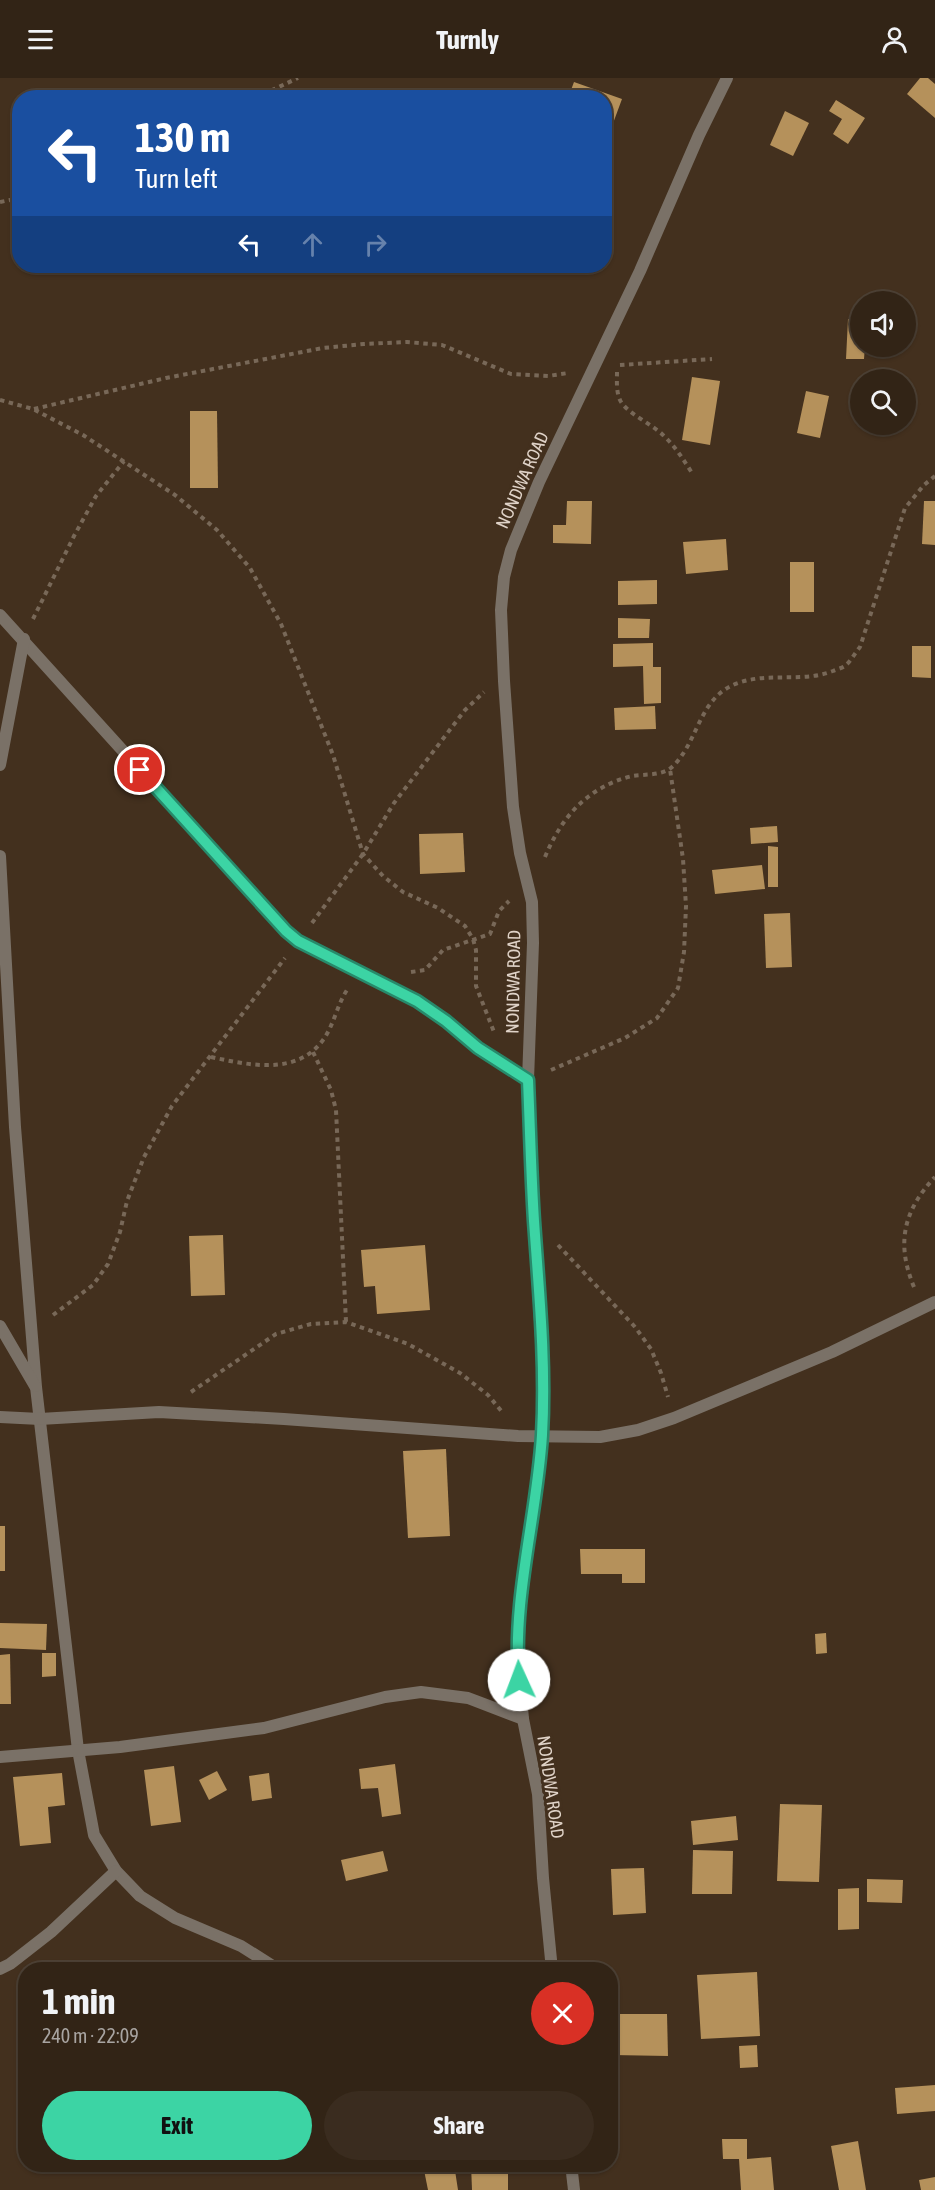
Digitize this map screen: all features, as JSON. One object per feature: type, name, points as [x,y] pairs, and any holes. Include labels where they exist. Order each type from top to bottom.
[{"type":"street","name":"NONDWA ROAD","points":[[551,1962],[537,1794],[523,1719],[518,1660],[520,1610],[542,1438],[543,1374],[528,1080],[533,943],[532,902],[520,854],[513,807],[501,610],[504,577],[511,550],[539,482],[640,271],[699,135],[727,78]]},
{"type":"street","points":[[0,615],[286,931],[298,941],[417,1001],[505,1067],[528,1080]]},
{"type":"street","points":[[0,765],[24,639]]},
{"type":"street","points":[[0,856],[15,1127],[36,1387],[78,1750],[94,1835],[116,1871],[140,1896],[175,1918],[241,1946],[266,1962]]},
{"type":"street","points":[[0,1417],[40,1419],[159,1412],[542,1438],[600,1437],[638,1430],[674,1418],[832,1352],[935,1302]]},
{"type":"street","points":[[0,1326],[36,1387]]},
{"type":"street","points":[[0,1758],[153,1743],[264,1728],[385,1697],[421,1692],[468,1698],[523,1719]]},
{"type":"street","points":[[0,1968],[10,1964],[51,1932],[116,1871]]},
{"type":"street","points":[[573,2172],[574,2190]]},
{"type":"path","points":[[272,90],[298,78]]},
{"type":"path","points":[[33,409],[166,378],[323,348],[364,344],[407,342],[442,345],[511,374],[528,376],[548,376],[592,369]]},
{"type":"path","points":[[692,473],[679,452],[663,435],[627,409],[620,401],[617,388],[617,365],[712,359]]},
{"type":"path","points":[[0,400],[33,409],[83,435],[175,495],[218,530],[250,568],[281,624],[333,755],[363,854],[383,876],[403,892],[456,918],[465,926],[473,939],[476,950],[476,986],[505,1067]]},
{"type":"path","points":[[24,639],[96,496],[124,461]]},
{"type":"path","points":[[544,861],[554,835],[575,808],[603,786],[633,776],[654,774],[670,769],[681,756],[718,693],[738,683],[757,678],[798,679],[824,675],[846,665],[860,647],[905,508],[924,485],[935,476]]},
{"type":"path","points":[[33,1329],[93,1285],[108,1264],[144,1157],[172,1106],[363,854],[394,803],[465,710],[481,694],[504,681]]},
{"type":"path","points":[[528,1080],[625,1038],[657,1018],[678,988],[684,952],[686,906],[683,859],[670,769]]},
{"type":"path","points":[[402,971],[425,970],[443,950],[490,934],[499,911],[506,902],[514,899],[532,902]]},
{"type":"path","points":[[211,1057],[268,1066],[292,1062],[313,1052],[325,1038],[339,1002],[359,973]]},
{"type":"path","points":[[313,1052],[331,1090],[336,1110],[346,1322]]},
{"type":"path","points":[[923,1308],[910,1278],[904,1252],[904,1230],[921,1192],[935,1177]]},
{"type":"path","points":[[534,1217],[651,1350],[661,1373],[674,1418]]},
{"type":"path","points":[[159,1412],[276,1334],[311,1324],[346,1322],[408,1344],[460,1373],[488,1395],[518,1436]]},
{"type":"building","points":[[920,78],[928,78],[935,84],[935,118],[907,94]]},
{"type":"building","points":[[574,82],[597,90],[571,90]]},
{"type":"building","points":[[612,95],[622,99],[612,126]]},
{"type":"building","points":[[836,100],[865,118],[848,144],[833,134],[842,119],[829,111]]},
{"type":"building","points":[[785,111],[809,123],[793,156],[770,145]]},
{"type":"building","points":[[848,319],[850,319],[850,357],[864,357],[864,359],[846,359]]},
{"type":"building","points":[[692,377],[720,381],[710,445],[682,440]]},
{"type":"building","points":[[806,391],[829,396],[820,438],[797,433]]},
{"type":"building","points":[[190,411],[217,411],[218,488],[190,488]]},
{"type":"building","points":[[567,501],[592,501],[591,544],[553,543],[553,525],[566,525]]},
{"type":"building","points":[[924,501],[935,501],[935,545],[922,544]]},
{"type":"building","points":[[726,539],[728,570],[686,574],[683,542]]},
{"type":"building","points":[[790,562],[814,562],[814,612],[790,612]]},
{"type":"building","points":[[657,580],[657,604],[618,605],[618,581]]},
{"type":"building","points":[[618,618],[650,619],[649,638],[618,638]]},
{"type":"building","points":[[653,643],[653,667],[661,667],[661,703],[644,704],[643,666],[613,667],[613,644]]},
{"type":"building","points":[[912,646],[931,646],[931,678],[912,677]]},
{"type":"building","points":[[655,706],[656,729],[615,730],[614,708]]},
{"type":"building","points":[[777,826],[778,842],[751,844],[750,828]]},
{"type":"building","points":[[463,833],[465,872],[420,874],[419,834]]},
{"type":"building","points":[[768,846],[778,847],[778,887],[768,887]]},
{"type":"building","points":[[762,865],[765,889],[715,894],[712,870]]},
{"type":"building","points":[[790,913],[792,967],[766,968],[764,914]]},
{"type":"building","points":[[223,1235],[225,1295],[191,1296],[189,1236]]},
{"type":"building","points":[[425,1245],[430,1310],[377,1314],[375,1286],[364,1287],[361,1250]]},
{"type":"building","points":[[446,1449],[450,1536],[408,1538],[403,1451]]},
{"type":"building","points":[[0,1526],[5,1526],[5,1571],[0,1571]]},
{"type":"building","points":[[580,1549],[645,1549],[645,1583],[622,1583],[622,1574],[581,1574]]},
{"type":"building","points":[[0,1623],[47,1624],[46,1650],[0,1648]]},
{"type":"building","points":[[826,1633],[827,1653],[816,1654],[815,1634]]},
{"type":"building","points":[[42,1653],[56,1653],[56,1676],[42,1677]]},
{"type":"building","points":[[10,1654],[11,1704],[0,1704],[0,1655]]},
{"type":"building","points":[[395,1764],[401,1814],[382,1817],[378,1788],[361,1789],[359,1769]]},
{"type":"building","points":[[174,1766],[181,1822],[151,1826],[144,1770]]},
{"type":"building","points":[[217,1771],[227,1790],[209,1800],[199,1780]]},
{"type":"building","points":[[62,1773],[65,1805],[48,1807],[51,1843],[20,1846],[13,1777]]},
{"type":"building","points":[[269,1773],[272,1798],[252,1801],[249,1776]]},
{"type":"building","points":[[780,1804],[822,1805],[819,1882],[777,1881]]},
{"type":"building","points":[[736,1816],[738,1840],[693,1845],[691,1821]]},
{"type":"building","points":[[693,1850],[733,1851],[732,1894],[692,1894]]},
{"type":"building","points":[[383,1851],[388,1871],[346,1881],[341,1860]]},
{"type":"building","points":[[644,1868],[646,1913],[613,1915],[611,1869]]},
{"type":"building","points":[[867,1879],[903,1880],[902,1903],[867,1902]]},
{"type":"building","points":[[859,1888],[859,1929],[838,1930],[838,1889]]},
{"type":"building","points":[[757,1972],[760,2036],[701,2039],[697,1975]]},
{"type":"building","points":[[618,2014],[667,2014],[668,2056],[618,2055]]},
{"type":"building","points":[[757,2045],[758,2067],[740,2068],[739,2046]]},
{"type":"building","points":[[935,2085],[935,2111],[897,2114],[895,2088]]},
{"type":"building","points":[[722,2139],[747,2139],[747,2159],[771,2157],[774,2190],[741,2190],[739,2159],[723,2159]]},
{"type":"building","points":[[858,2141],[866,2190],[839,2190],[831,2146]]},
{"type":"building","points":[[424,2172],[455,2172],[458,2190],[428,2190]]},
{"type":"building","points":[[471,2172],[508,2172],[508,2190],[472,2190]]},
{"type":"building","points":[[935,2177],[935,2190],[921,2190],[919,2180]]},
{"type":"route","points":[[140,770],[286,931],[298,941],[417,1001],[446,1021],[478,1048],[528,1080],[542,1328],[543,1405],[542,1438],[520,1610],[519,1680]]}]
